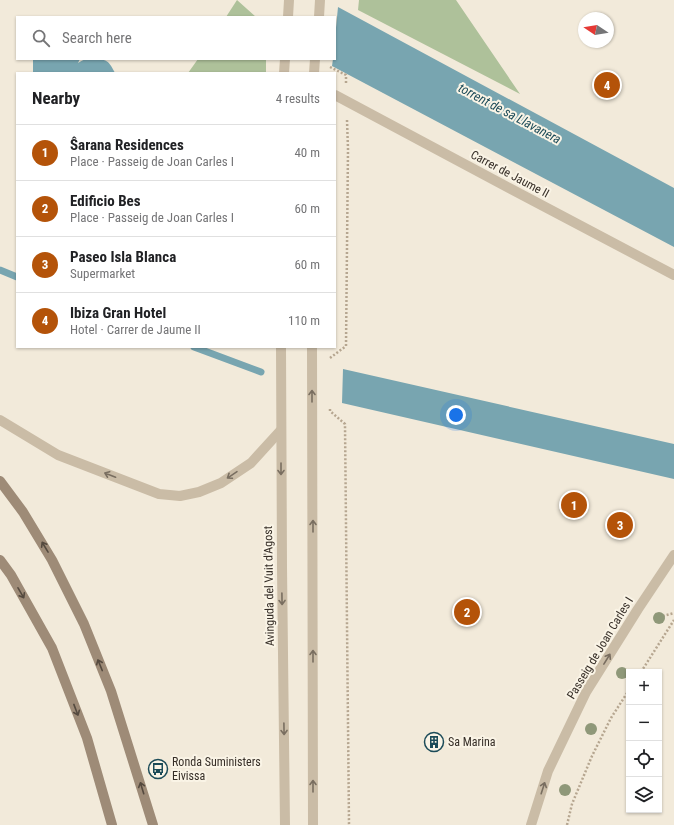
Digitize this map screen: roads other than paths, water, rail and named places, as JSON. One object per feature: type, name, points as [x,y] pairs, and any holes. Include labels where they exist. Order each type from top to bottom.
[{"type":"main road","points":[[0,481],[23,512],[52,560],[84,624],[111,692],[154,825]]},
{"type":"main road","points":[[0,560],[11,575],[52,648],[87,738],[112,825]]},
{"type":"street","points":[[288,16],[289,0]]},
{"type":"street","points":[[319,16],[320,0]]},
{"type":"street","points":[[284,72],[285,60]]},
{"type":"street","points":[[314,72],[315,60]]},
{"type":"street","name":"Carrer de Jaume II","points":[[336,95],[674,275]]},
{"type":"street","name":"Avinguda del Vuit d'Agost","points":[[281,348],[285,825]]},
{"type":"street","points":[[312,348],[313,825]]},
{"type":"street","points":[[0,420],[58,455],[160,494],[180,496],[199,492],[221,482],[251,462],[281,430]]},
{"type":"street","name":"Passeig de Joan Carles I","points":[[531,825],[548,771],[586,692],[674,555]]},
{"type":"water","name":"torrent de sa Llavanera","points":[[338,7],[674,188],[674,247],[332,66],[333,60],[336,60],[336,28]]},
{"type":"water","points":[[33,60],[80,60],[78,63],[84,60],[105,60],[109,63],[114,72],[33,72]]},
{"type":"water","points":[[343,369],[674,444],[674,479],[342,403]]},
{"type":"waterway","points":[[0,270],[16,277]]},
{"type":"waterway","points":[[197,348],[261,372]]},
{"type":"place","name":"Ibiza Gran Hotel","points":[[607,85]]},
{"type":"place","name":"Ŝarana Residences","points":[[574,505]]},
{"type":"place","name":"Paseo Isla Blanca","points":[[620,525]]},
{"type":"place","name":"Edificio Bes","points":[[467,612]]},
{"type":"place","name":"Sa Marina","points":[[434,742]]},
{"type":"place","name":"Ronda Suministers Eivissa","points":[[158,769]]}]
